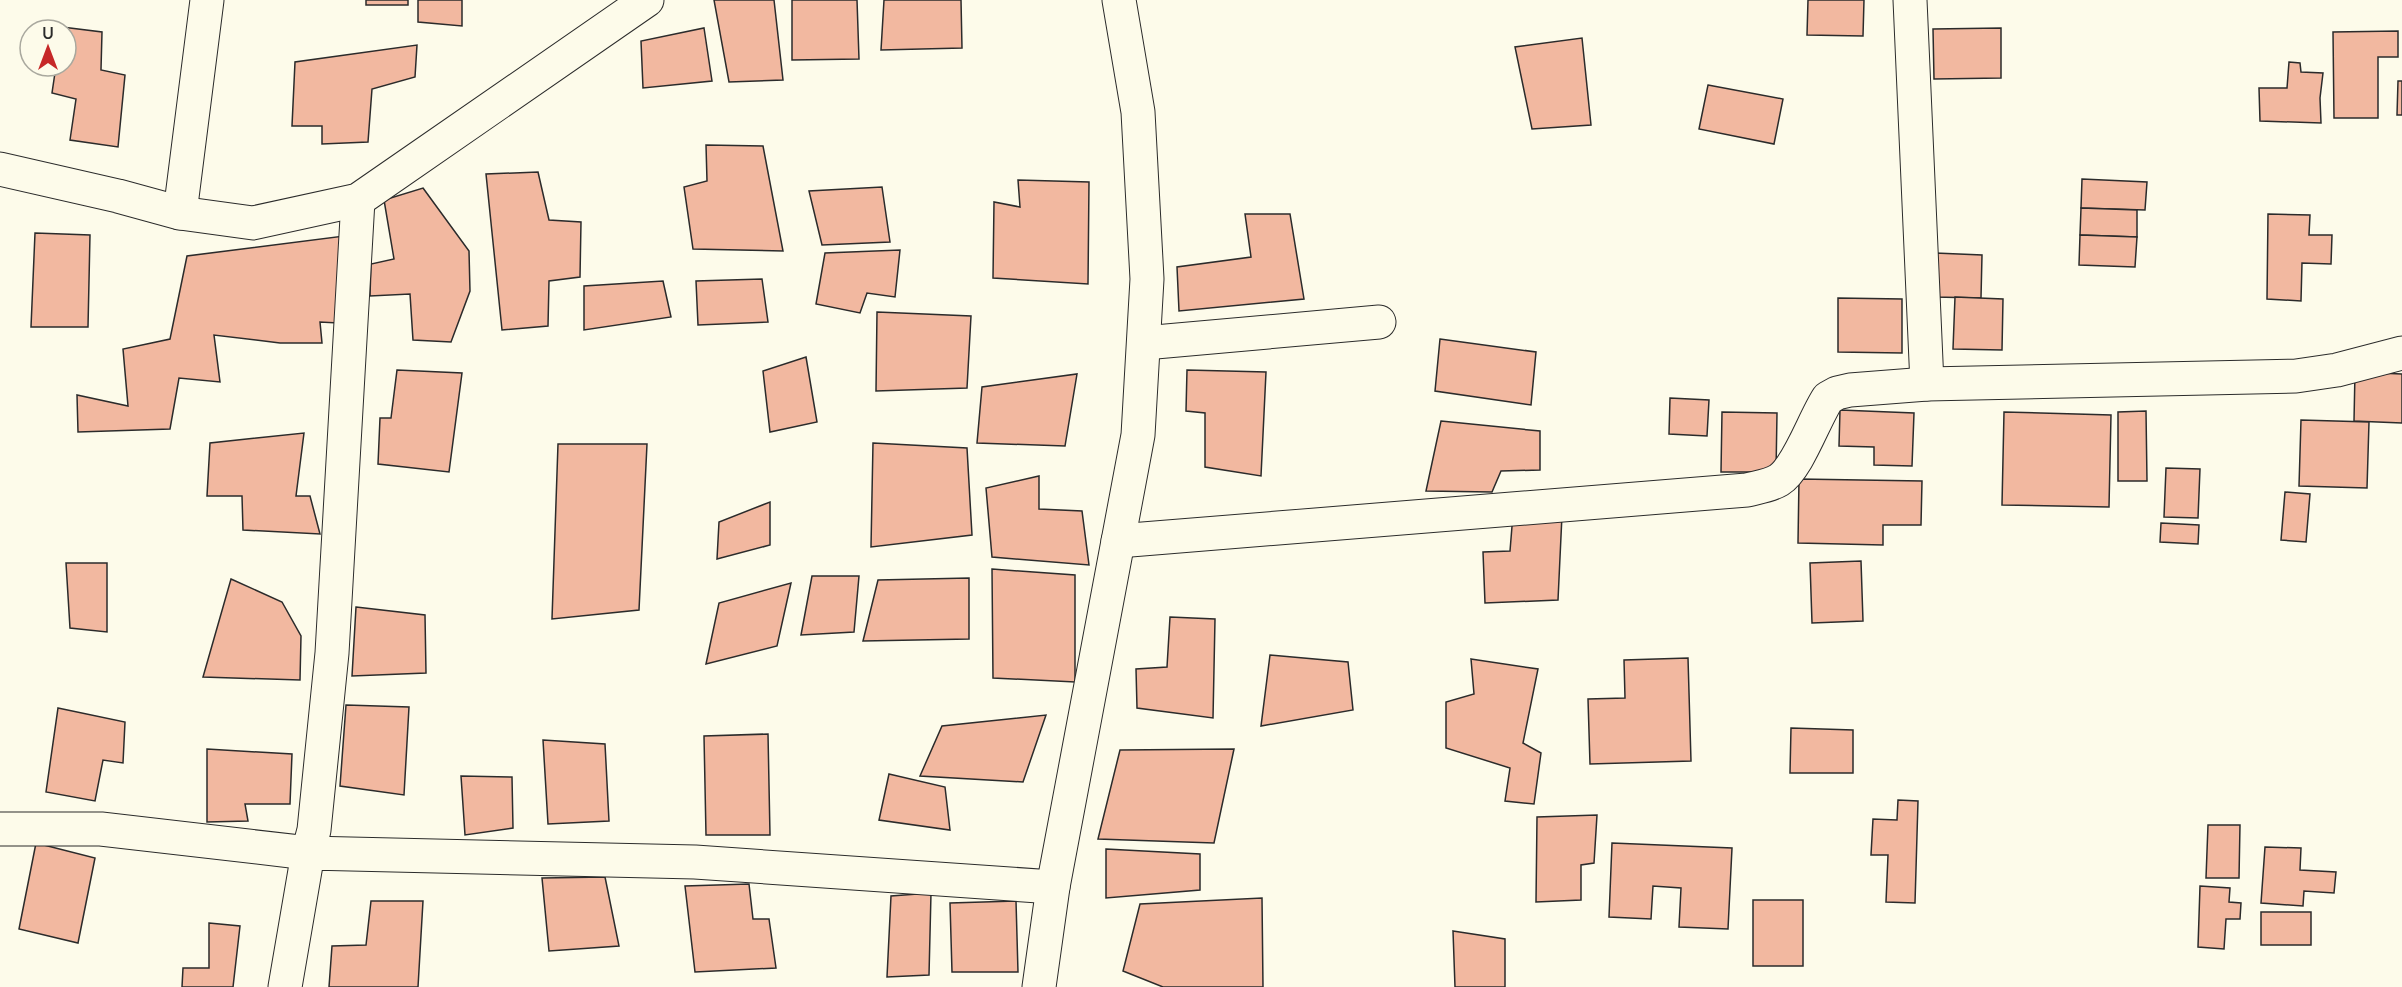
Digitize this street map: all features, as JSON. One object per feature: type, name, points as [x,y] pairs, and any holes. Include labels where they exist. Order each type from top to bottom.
[{"type":"street","points":[[180,213],[207,0]]},
{"type":"street","points":[[1039,987],[1053,887],[1138,435],[1147,279],[1138,112],[1119,0]]},
{"type":"street","points":[[1910,0],[1927,384]]},
{"type":"street","points":[[0,169],[180,213],[253,223],[358,200],[625,6]]},
{"type":"street","points":[[285,987],[314,830],[332,653],[358,200]]},
{"type":"street","points":[[1144,343],[1379,322]]},
{"type":"street","points":[[1118,541],[1747,490],[1767,486],[1781,479],[1791,469],[1828,398],[1850,390],[1927,384],[2296,376],[2337,370],[2402,353]]},
{"type":"street","points":[[0,829],[101,829],[308,854],[695,862],[1053,887]]},
{"type":"building","points":[[366,0],[408,0],[408,5],[366,5]]},
{"type":"building","points":[[418,0],[462,0],[462,26],[418,22]]},
{"type":"building","points":[[714,0],[774,0],[783,80],[729,82]]},
{"type":"building","points":[[792,0],[857,0],[859,59],[792,60]]},
{"type":"building","points":[[884,0],[961,0],[962,48],[881,50]]},
{"type":"building","points":[[1808,0],[1864,0],[1863,36],[1807,35]]},
{"type":"building","points":[[704,28],[712,81],[643,88],[641,41]]},
{"type":"building","points":[[2001,28],[2001,78],[1934,79],[1933,29]]},
{"type":"building","points":[[78,29],[102,32],[101,70],[125,75],[118,147],[70,140],[76,99],[52,93],[54,78],[78,78]]},
{"type":"building","points":[[2398,31],[2398,57],[2378,57],[2378,118],[2334,118],[2333,32]]},
{"type":"building","points":[[1582,38],[1591,125],[1532,129],[1515,47]]},
{"type":"building","points":[[417,45],[415,77],[372,89],[368,142],[322,144],[322,126],[292,126],[295,62]]},
{"type":"building","points":[[2289,62],[2300,63],[2301,72],[2323,73],[2320,98],[2321,123],[2260,121],[2259,88],[2287,88]]},
{"type":"building","points":[[2398,81],[2402,81],[2402,115],[2397,115]]},
{"type":"building","points":[[1708,85],[1783,99],[1774,144],[1699,129]]},
{"type":"building","points":[[706,145],[763,146],[783,251],[693,249],[684,187],[707,181]]},
{"type":"building","points":[[538,172],[549,220],[581,222],[580,277],[549,281],[548,326],[502,330],[486,174]]},
{"type":"building","points":[[2082,179],[2147,182],[2145,210],[2081,208]]},
{"type":"building","points":[[1018,180],[1089,182],[1088,284],[993,278],[994,202],[1020,207]]},
{"type":"building","points":[[882,187],[890,242],[822,245],[809,191]]},
{"type":"building","points":[[423,188],[469,251],[470,291],[451,342],[413,340],[410,294],[370,296],[371,264],[394,259],[384,200]]},
{"type":"building","points":[[2081,208],[2137,210],[2137,237],[2080,235]]},
{"type":"building","points":[[1245,214],[1290,214],[1304,299],[1179,311],[1177,267],[1251,257]]},
{"type":"building","points":[[2268,214],[2310,215],[2309,235],[2332,235],[2331,264],[2302,263],[2301,301],[2267,299]]},
{"type":"building","points":[[35,233],[90,235],[88,327],[31,327]]},
{"type":"building","points":[[2080,235],[2137,237],[2135,267],[2079,265]]},
{"type":"building","points":[[344,236],[338,323],[320,322],[322,343],[280,343],[214,335],[220,382],[179,378],[170,429],[78,432],[77,395],[128,406],[123,349],[170,339],[187,256]]},
{"type":"building","points":[[900,250],[895,297],[867,293],[860,313],[816,304],[825,253]]},
{"type":"building","points":[[1935,253],[1982,255],[1981,298],[1934,297]]},
{"type":"building","points":[[762,279],[768,322],[698,325],[696,281]]},
{"type":"building","points":[[663,281],[671,317],[584,330],[584,286]]},
{"type":"building","points":[[1955,297],[2003,299],[2002,350],[1953,349]]},
{"type":"building","points":[[1838,298],[1902,299],[1902,353],[1838,352]]},
{"type":"building","points":[[877,312],[971,316],[967,388],[876,391]]},
{"type":"building","points":[[1440,339],[1536,352],[1531,405],[1435,391]]},
{"type":"building","points":[[806,357],[817,422],[770,432],[763,371]]},
{"type":"building","points":[[397,370],[462,373],[449,472],[378,464],[380,418],[391,418]]},
{"type":"building","points":[[1187,370],[1266,372],[1261,476],[1205,467],[1205,413],[1186,411]]},
{"type":"building","points":[[2355,372],[2402,374],[2402,423],[2354,421]]},
{"type":"building","points":[[1077,374],[1065,446],[977,443],[982,387]]},
{"type":"building","points":[[1670,398],[1709,400],[1707,436],[1669,434]]},
{"type":"building","points":[[1840,410],[1914,413],[1912,466],[1874,465],[1874,447],[1839,446]]},
{"type":"building","points":[[2146,411],[2147,481],[2118,481],[2118,412]]},
{"type":"building","points":[[1722,412],[1777,413],[1776,472],[1721,472]]},
{"type":"building","points":[[2004,412],[2111,415],[2109,507],[2002,505]]},
{"type":"building","points":[[2301,420],[2369,422],[2367,488],[2299,486]]},
{"type":"building","points":[[1441,421],[1540,431],[1540,470],[1501,471],[1492,492],[1426,491]]},
{"type":"building","points":[[304,433],[296,496],[310,496],[320,534],[243,530],[242,496],[207,496],[210,443]]},
{"type":"building","points":[[873,443],[967,448],[972,535],[871,547]]},
{"type":"building","points":[[558,444],[647,444],[639,610],[552,619]]},
{"type":"building","points":[[2166,468],[2200,469],[2198,518],[2164,517]]},
{"type":"building","points":[[1039,476],[1039,509],[1082,511],[1089,565],[992,557],[986,488]]},
{"type":"building","points":[[1799,479],[1922,481],[1921,525],[1883,525],[1883,545],[1798,543]]},
{"type":"building","points":[[2285,492],[2310,494],[2306,542],[2281,540]]},
{"type":"building","points":[[770,502],[770,545],[717,559],[719,522]]},
{"type":"building","points":[[1513,514],[1562,515],[1558,600],[1485,603],[1483,552],[1510,551]]},
{"type":"building","points":[[2161,523],[2199,525],[2198,544],[2160,542]]},
{"type":"building","points":[[1861,561],[1863,621],[1812,623],[1810,563]]},
{"type":"building","points":[[66,563],[107,563],[107,632],[70,628]]},
{"type":"building","points":[[992,569],[1075,575],[1075,682],[993,678]]},
{"type":"building","points":[[812,576],[859,576],[854,632],[801,635]]},
{"type":"building","points":[[969,578],[969,639],[863,641],[878,580]]},
{"type":"building","points":[[231,579],[282,602],[301,636],[300,680],[203,677]]},
{"type":"building","points":[[791,583],[777,646],[706,664],[719,603]]},
{"type":"building","points":[[356,607],[425,615],[426,673],[352,676]]},
{"type":"building","points":[[1170,617],[1215,619],[1213,718],[1137,708],[1136,669],[1167,667]]},
{"type":"building","points":[[1270,655],[1348,662],[1353,710],[1261,726]]},
{"type":"building","points":[[1688,658],[1691,761],[1590,764],[1588,699],[1625,698],[1624,660]]},
{"type":"building","points":[[1471,659],[1538,669],[1523,743],[1541,753],[1534,804],[1505,801],[1510,768],[1446,748],[1446,702],[1474,694]]},
{"type":"building","points":[[346,705],[409,707],[404,795],[340,786]]},
{"type":"building","points":[[58,708],[125,722],[123,763],[103,760],[95,801],[46,792]]},
{"type":"building","points":[[1046,715],[1023,782],[920,776],[942,726]]},
{"type":"building","points":[[1791,728],[1853,730],[1853,773],[1790,773]]},
{"type":"building","points":[[768,734],[770,835],[706,835],[704,736]]},
{"type":"building","points":[[543,740],[605,744],[609,821],[548,824]]},
{"type":"building","points":[[207,749],[292,754],[290,804],[245,804],[248,821],[207,822]]},
{"type":"building","points":[[1234,749],[1214,843],[1098,839],[1120,750]]},
{"type":"building","points":[[889,774],[945,787],[950,830],[879,820]]},
{"type":"building","points":[[461,776],[512,777],[513,828],[465,835]]},
{"type":"building","points":[[1898,800],[1918,801],[1915,903],[1886,902],[1888,855],[1871,855],[1873,819],[1897,820]]},
{"type":"building","points":[[1597,815],[1594,863],[1581,865],[1581,900],[1536,902],[1537,817]]},
{"type":"building","points":[[2208,825],[2240,825],[2239,878],[2206,878]]},
{"type":"building","points":[[36,843],[95,858],[78,943],[19,929]]},
{"type":"building","points":[[1612,843],[1732,848],[1728,929],[1679,927],[1681,888],[1653,886],[1651,919],[1609,917]]},
{"type":"building","points":[[2265,847],[2301,848],[2300,870],[2336,872],[2334,893],[2304,891],[2303,906],[2261,903]]},
{"type":"building","points":[[1106,849],[1200,854],[1200,890],[1106,898]]},
{"type":"building","points":[[605,877],[619,946],[549,951],[542,878]]},
{"type":"building","points":[[749,884],[753,919],[769,919],[776,968],[695,972],[685,886]]},
{"type":"building","points":[[2200,886],[2230,888],[2229,902],[2241,903],[2240,919],[2226,919],[2224,949],[2198,947]]},
{"type":"building","points":[[931,893],[929,975],[887,977],[891,896]]},
{"type":"building","points":[[1262,898],[1263,987],[1163,987],[1123,971],[1140,904]]},
{"type":"building","points":[[1753,900],[1803,900],[1803,966],[1753,966]]},
{"type":"building","points":[[371,901],[423,901],[418,987],[329,987],[332,946],[366,945]]},
{"type":"building","points":[[1016,901],[1018,972],[952,972],[950,903]]},
{"type":"building","points":[[2261,912],[2311,912],[2311,945],[2261,945]]},
{"type":"building","points":[[209,923],[240,926],[233,987],[182,987],[183,968],[209,968]]},
{"type":"building","points":[[1453,931],[1505,939],[1505,987],[1455,987]]}]
